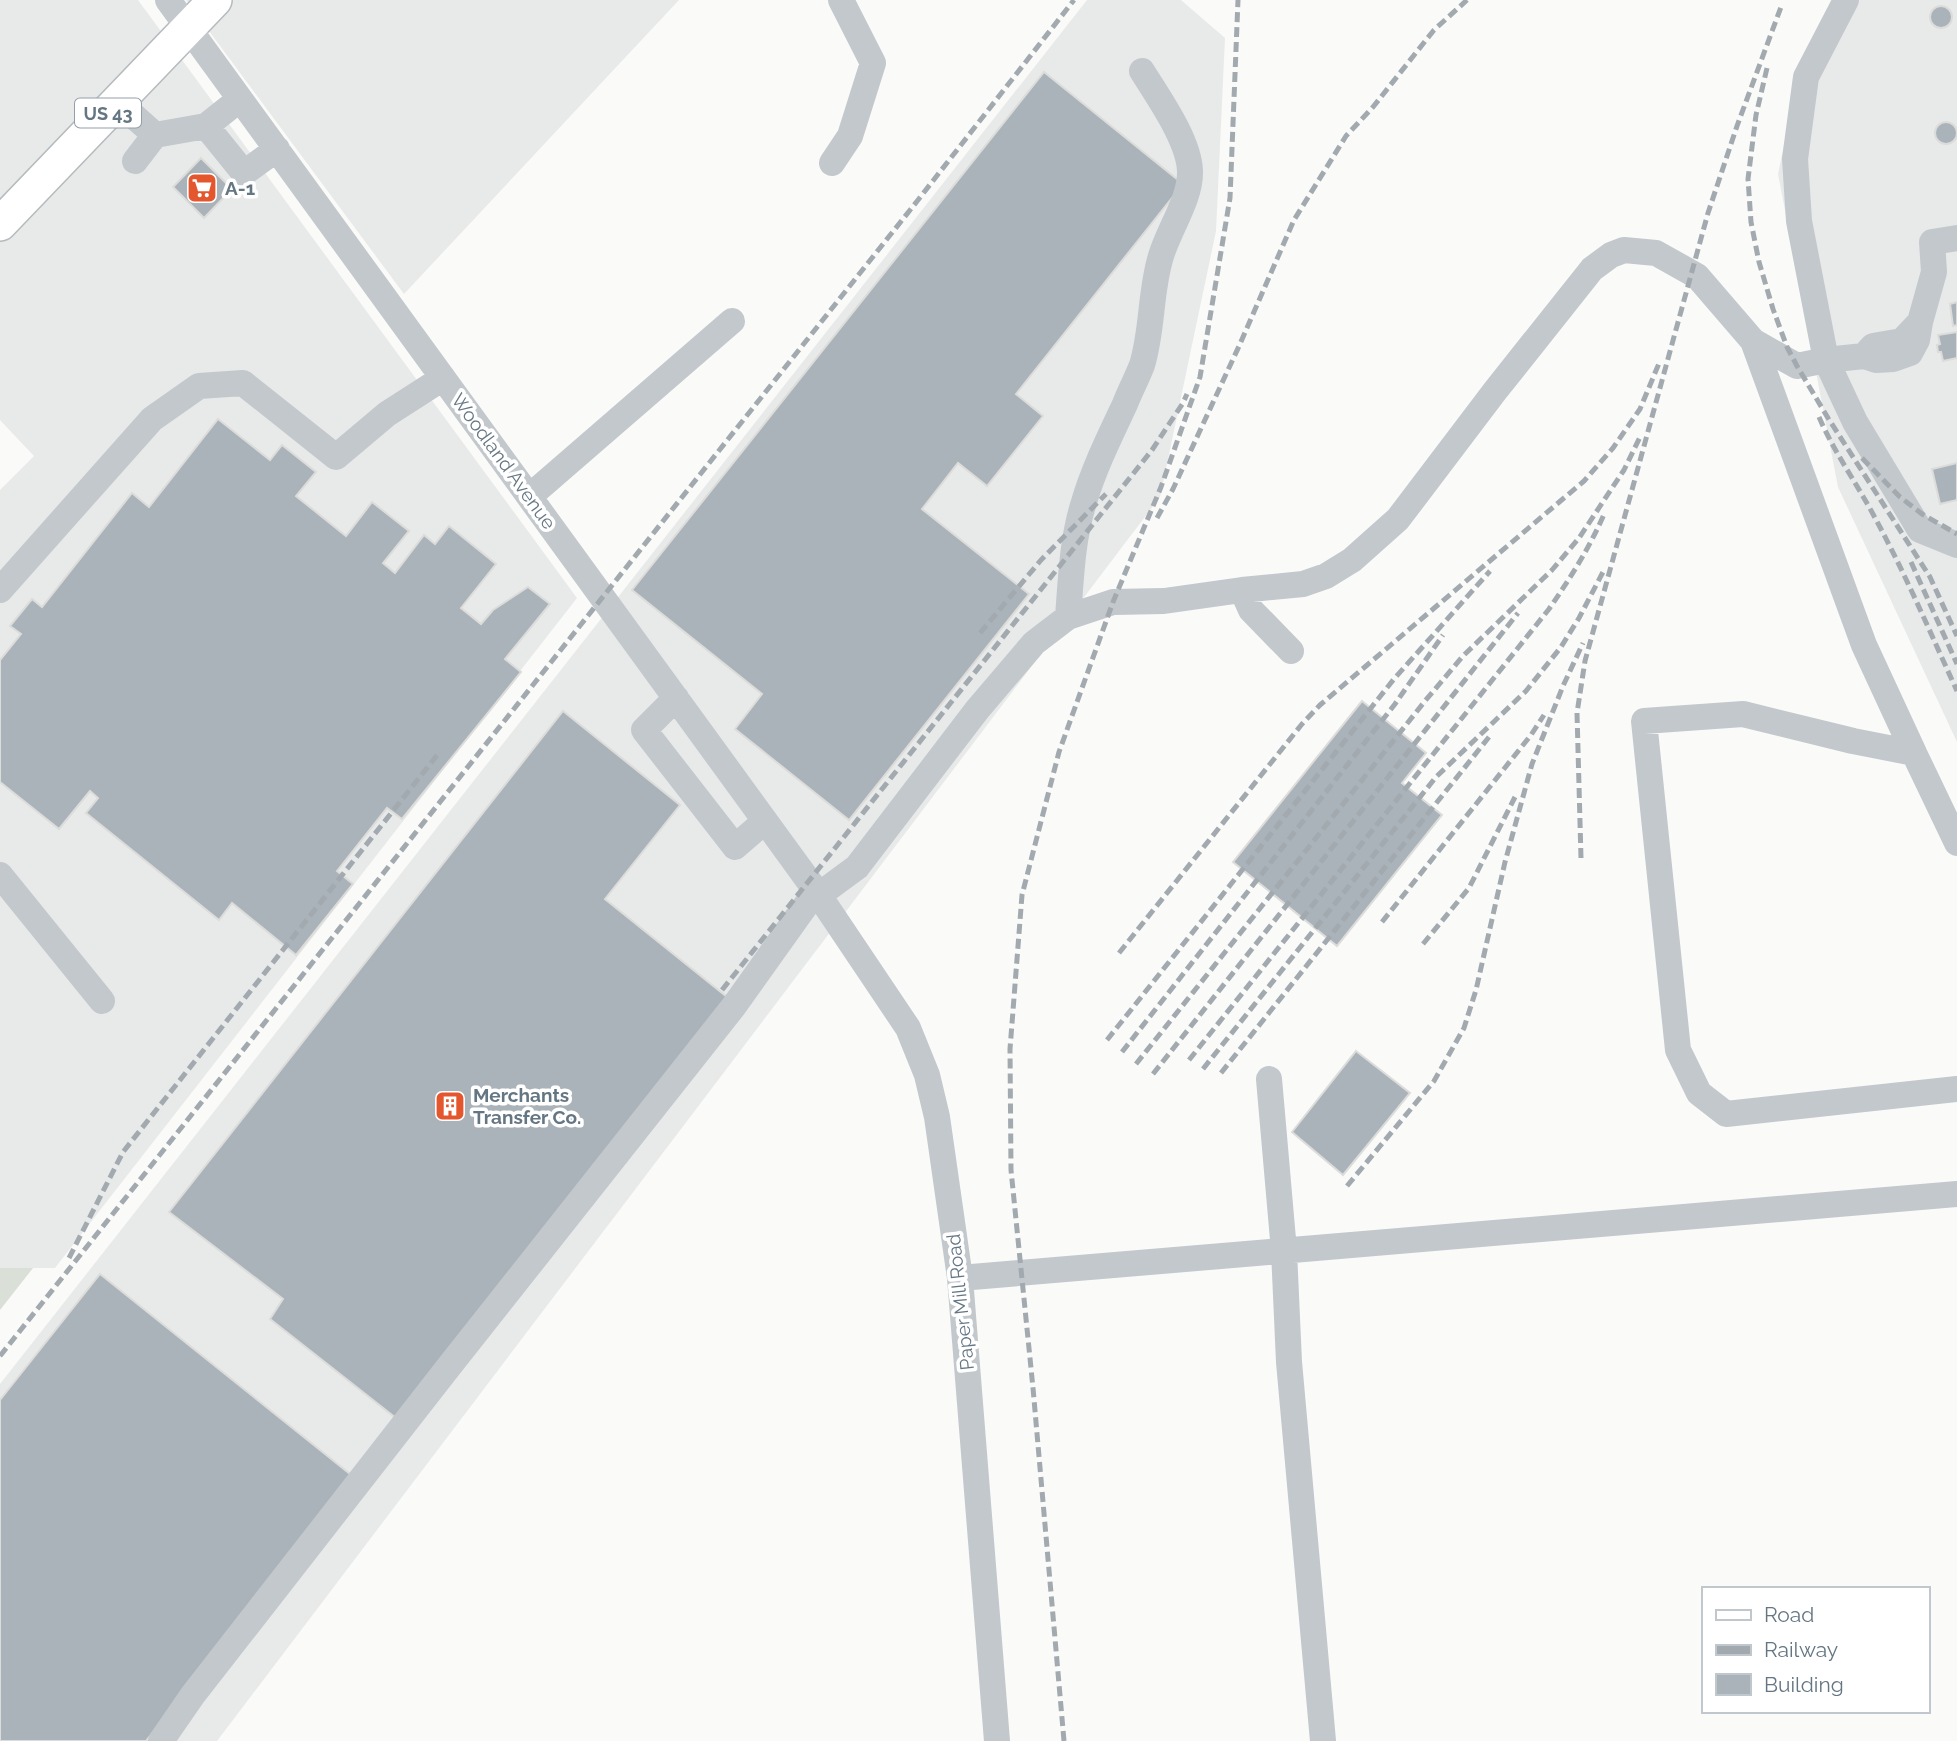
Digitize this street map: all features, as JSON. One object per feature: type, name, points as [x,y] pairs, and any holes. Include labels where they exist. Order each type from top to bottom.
[{"type":"main road","name":"US 43","points":[[0,224],[215,0]]},
{"type":"street","name":"Woodland Avenue","points":[[168,0],[817,893]]},
{"type":"street","points":[[832,163],[850,136],[873,63],[841,0]]},
{"type":"street","points":[[1846,0],[1806,77],[1795,159],[1799,221],[1826,360],[1855,422],[1920,530],[1957,545]]},
{"type":"street","points":[[1068,617],[1074,547],[1084,502],[1097,466],[1141,369],[1161,255],[1189,184],[1191,169],[1184,147],[1172,120],[1142,71]]},
{"type":"street","points":[[135,161],[155,135],[206,126],[240,99]]},
{"type":"street","points":[[118,103],[155,135]]},
{"type":"street","points":[[206,126],[244,173],[277,149]]},
{"type":"street","points":[[161,1741],[192,1696],[734,1006],[817,893],[857,867],[977,710],[1034,643],[1068,617],[1113,602],[1164,601],[1303,584],[1326,576],[1352,560],[1398,519],[1592,269],[1611,255],[1624,250],[1656,253],[1698,276],[1753,341],[1797,366],[1864,355],[1884,360],[1910,354],[1917,340],[1934,272],[1932,242],[1957,238]]},
{"type":"street","points":[[530,496],[732,321]]},
{"type":"street","points":[[1753,341],[1864,645],[1957,843]]},
{"type":"street","points":[[0,590],[152,419],[200,386],[243,383],[336,457],[387,414],[443,378]]},
{"type":"street","points":[[1242,590],[1251,610],[1290,651]]},
{"type":"street","points":[[676,698],[643,730],[736,847],[765,821]]},
{"type":"street","points":[[1914,753],[1744,714],[1644,721],[1678,1049],[1699,1093],[1726,1114],[1957,1089]]},
{"type":"street","points":[[0,876],[102,1001]]},
{"type":"street","name":"Paper Mill Road","points":[[817,893],[908,1028],[927,1075],[937,1117],[960,1278],[997,1741]]},
{"type":"street","points":[[1269,1079],[1284,1251],[1289,1363],[1323,1741]]},
{"type":"street","points":[[960,1278],[1957,1194]]},
{"type":"shaded area","points":[[0,0],[138,0],[577,598],[55,1268],[0,1268],[0,490],[34,456],[0,420]]},
{"type":"shaded area","points":[[186,0],[679,0],[404,294]]},
{"type":"shaded area","points":[[1087,0],[1181,0],[1225,38],[1216,231],[1160,497],[217,1741],[0,1741],[0,1384]]},
{"type":"shaded area","points":[[1834,0],[1957,0],[1957,742],[1838,487],[1778,174],[1802,60]]},
{"type":"shaded area","points":[[0,1268],[33,1268],[0,1310]]},
{"type":"building","points":[[1941,6],[1951,13],[1952,17],[1945,27],[1941,28],[1931,21],[1930,17],[1937,7]]},
{"type":"building","points":[[1044,72],[1183,184],[1016,394],[1043,416],[987,486],[958,463],[922,509],[1029,594],[849,820],[735,729],[762,694],[632,590]]},
{"type":"building","points":[[1946,122],[1956,129],[1957,133],[1950,143],[1946,144],[1936,137],[1935,133],[1942,123]]},
{"type":"building","name":"A-1","points":[[201,158],[232,189],[204,218],[173,187]]},
{"type":"building","points":[[1957,302],[1957,325],[1953,326],[1950,304]]},
{"type":"building","points":[[1957,332],[1957,358],[1943,361],[1941,352],[1938,352],[1938,335]]},
{"type":"building","points":[[218,419],[270,460],[282,445],[316,472],[296,496],[346,536],[372,502],[409,531],[383,563],[395,573],[424,535],[435,544],[449,526],[496,564],[461,608],[481,624],[493,610],[528,587],[550,604],[505,659],[521,672],[402,819],[387,808],[337,871],[353,884],[296,955],[232,903],[219,920],[86,813],[98,798],[90,791],[59,829],[0,782],[0,660],[21,634],[10,626],[32,599],[42,607],[132,493],[149,507]]},
{"type":"building","points":[[1957,463],[1957,500],[1940,504],[1932,469]]},
{"type":"building","points":[[1362,701],[1426,753],[1402,783],[1442,815],[1337,946],[1233,862]]},
{"type":"building","name":"Merchants Transfer Co.","points":[[563,711],[680,805],[605,899],[732,1001],[401,1422],[270,1319],[283,1299],[169,1212]]},
{"type":"building","points":[[1356,1051],[1410,1093],[1343,1175],[1292,1132]]},
{"type":"building","points":[[100,1274],[355,1478],[146,1741],[0,1741],[0,1400]]},
{"type":"railway","points":[[0,1356],[1074,0]]},
{"type":"railway","points":[[1064,1741],[1011,1170],[1010,1049],[1022,895],[1059,752],[1113,602],[1161,487],[1200,377],[1230,198],[1238,0]]},
{"type":"railway","points":[[1157,518],[1240,344],[1294,220],[1346,136],[1373,107],[1434,30],[1467,0]]},
{"type":"railway","points":[[1581,858],[1577,713],[1585,661],[1708,213],[1781,7]]},
{"type":"railway","points":[[1767,68],[1756,115],[1748,179],[1751,222],[1773,309],[1797,366],[1930,577],[1957,636]]},
{"type":"railway","points":[[1119,953],[1320,705],[1584,481],[1613,448],[1640,409],[1660,361]]},
{"type":"railway","points":[[722,990],[1152,450],[1187,394]]},
{"type":"railway","points":[[1819,417],[1885,537],[1957,691]]},
{"type":"railway","points":[[1136,1064],[1425,701],[1463,656],[1552,570],[1579,538],[1624,470],[1640,437]]},
{"type":"railway","points":[[1862,458],[1900,497],[1922,514],[1957,534]]},
{"type":"railway","points":[[980,633],[1041,560],[1106,494]]},
{"type":"railway","points":[[1189,1060],[1549,609],[1580,562],[1605,512]]},
{"type":"railway","points":[[1911,562],[1957,664]]},
{"type":"railway","points":[[1107,1040],[1394,679],[1490,571]]},
{"type":"railway","points":[[1203,1069],[1436,777],[1526,691],[1561,647],[1603,572]]},
{"type":"railway","points":[[1153,1074],[1518,613]]},
{"type":"railway","points":[[1122,1052],[1395,704],[1443,635]]},
{"type":"railway","points":[[1347,1186],[1434,1081],[1464,1028],[1476,990],[1505,862],[1532,764],[1583,643]]},
{"type":"railway","points":[[1382,922],[1544,715]]},
{"type":"railway","points":[[1221,1073],[1489,737]]},
{"type":"railway","points":[[69,1258],[123,1152],[438,754]]},
{"type":"railway","points":[[1423,944],[1469,888],[1515,797]]},
{"type":"place","name":"A-1","points":[[202,188]]},
{"type":"place","name":"Merchants Transfer Co.","points":[[450,1106]]}]
